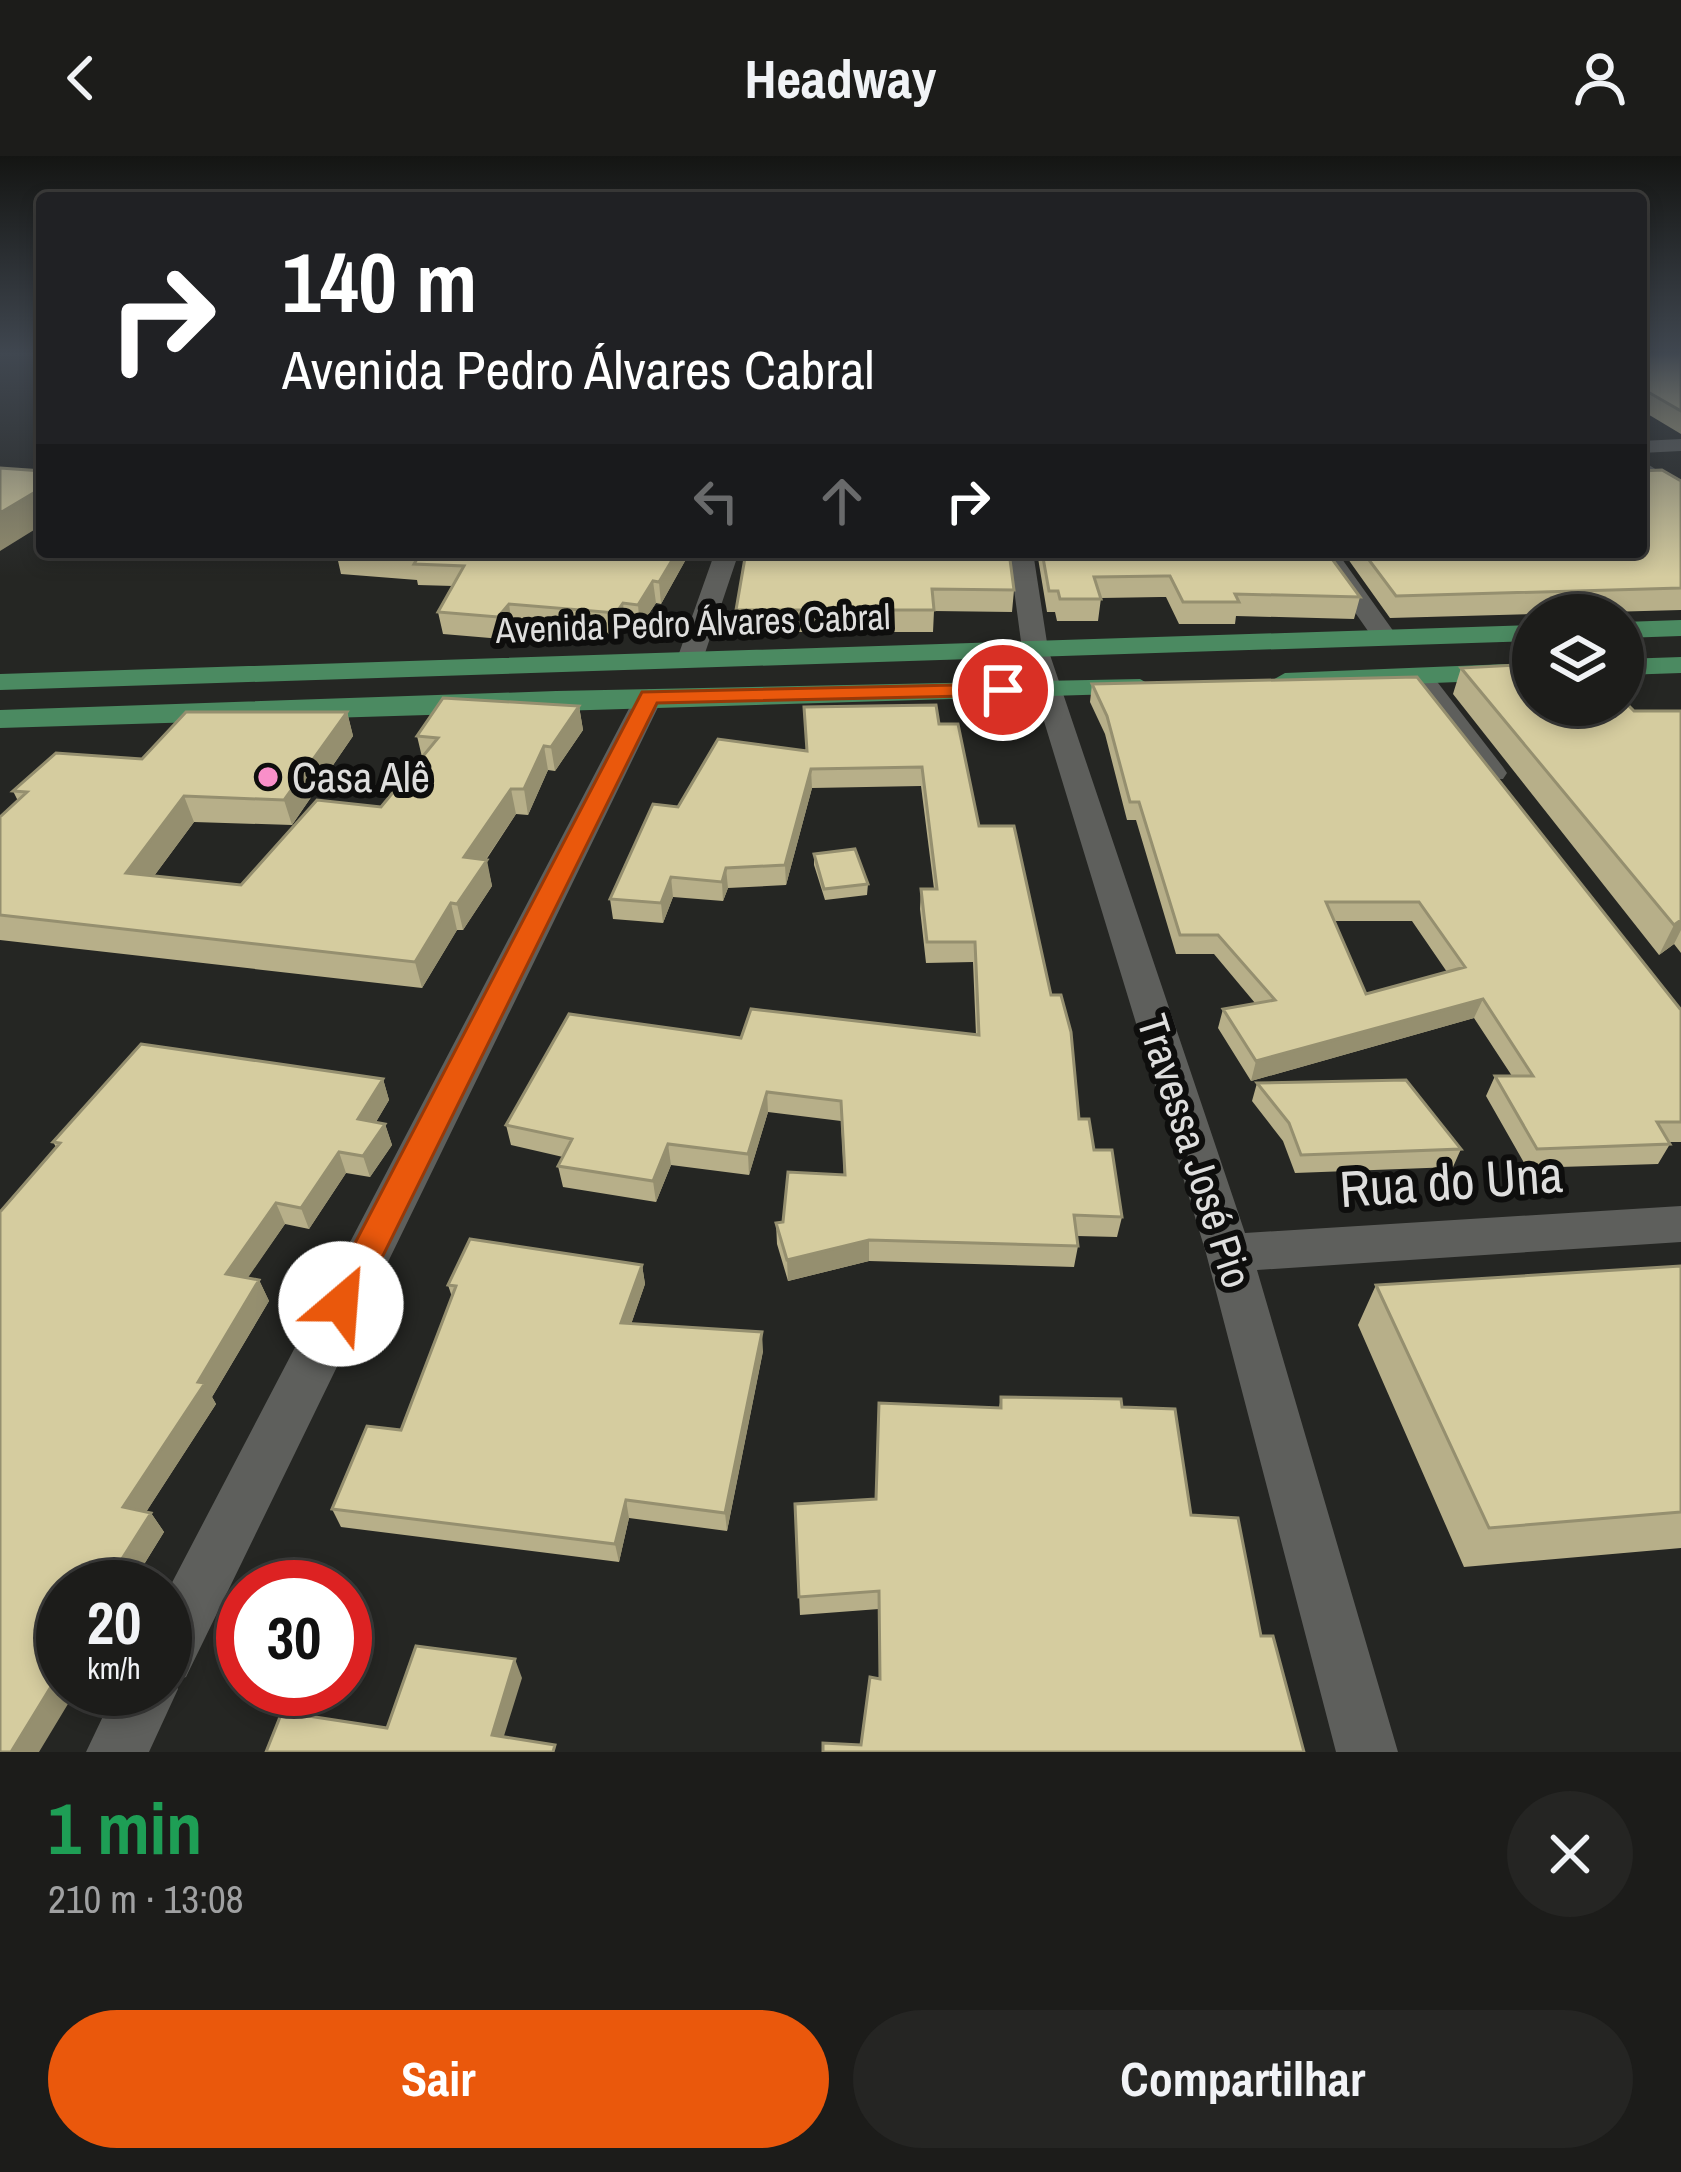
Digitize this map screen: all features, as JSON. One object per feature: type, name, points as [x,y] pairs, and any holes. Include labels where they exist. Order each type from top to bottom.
[{"type":"main road","points":[[1644,629],[1681,628]]},
{"type":"main road","name":"Avenida Pedro Álvares Cabral","points":[[0,682],[1512,634]]},
{"type":"main road","points":[[556,698],[669,681],[683,673],[690,658]]},
{"type":"main road","points":[[1644,667],[1681,665]]},
{"type":"main road","points":[[1251,682],[1512,672]]},
{"type":"main road","name":"Avenida Pedro Álvares Cabral","points":[[0,718],[556,698],[1180,685]]},
{"type":"street","points":[[1647,447],[1681,445]]},
{"type":"street","points":[[1647,470],[1681,495]]},
{"type":"street","points":[[690,658],[725,558]]},
{"type":"street","name":"Travessa José Pio","points":[[1022,558],[1046,689],[1229,1253],[1367,1752]]},
{"type":"street","points":[[1329,558],[1385,639]]},
{"type":"street","points":[[1418,676],[1514,802]]},
{"type":"street","points":[[192,1603],[649,697]]},
{"type":"street","name":"Rua do Una","points":[[1229,1253],[1681,1224]]},
{"type":"street","points":[[117,1752],[135,1716]]},
{"type":"building","points":[[0,468],[36,471],[36,492],[0,513]]},
{"type":"building","points":[[1662,470],[1681,481],[1681,588],[1396,596],[1368,558],[1647,558],[1647,471]]},
{"type":"building","points":[[405,558],[673,558],[638,605],[623,603],[616,613],[509,604],[498,617],[438,612],[464,566],[414,564],[417,559]]},
{"type":"building","points":[[745,558],[1010,558],[1014,590],[932,589],[934,610],[736,610]]},
{"type":"building","points":[[1043,558],[1331,558],[1360,597],[1235,594],[1239,602],[1183,602],[1170,576],[1094,577],[1101,599],[1060,599],[1058,591],[1049,591]]},
{"type":"building","points":[[1512,665],[1512,726],[1644,726],[1644,711],[1681,711],[1681,920],[1674,925],[1461,668]]},
{"type":"building","points":[[1417,677],[1681,1010],[1681,1122],[1657,1122],[1670,1144],[1537,1149],[1495,1076],[1533,1076],[1483,999],[1256,1061],[1223,1009],[1275,1000],[1218,935],[1180,935],[1139,802],[1130,802],[1107,716],[1092,684]],"holes":[[[1326,902],[1419,902],[1465,967],[1366,994]]]},
{"type":"building","points":[[443,698],[579,706],[551,747],[544,746],[524,789],[511,789],[464,857],[487,860],[457,904],[451,903],[415,962],[0,915],[0,817],[27,792],[13,791],[56,753],[142,759],[186,712],[347,712],[284,800],[184,796],[126,873],[241,885],[317,800],[381,807],[438,738],[417,736]]},
{"type":"building","points":[[936,705],[939,724],[958,724],[979,826],[1014,826],[1051,995],[1061,995],[1071,1032],[1079,1119],[1089,1119],[1094,1150],[1112,1150],[1122,1217],[1074,1215],[1078,1246],[869,1240],[787,1260],[776,1223],[783,1222],[788,1172],[845,1175],[841,1101],[767,1092],[748,1154],[668,1144],[653,1181],[558,1166],[572,1139],[506,1125],[569,1014],[741,1038],[751,1009],[979,1035],[975,942],[927,942],[921,889],[937,889],[922,767],[811,769],[785,865],[726,868],[722,882],[671,877],[661,903],[610,899],[653,804],[678,807],[718,739],[807,751],[804,707]]},
{"type":"building","points":[[855,849],[868,884],[824,889],[814,854]]},
{"type":"building","points":[[141,1044],[383,1079],[358,1119],[385,1124],[363,1156],[339,1152],[301,1208],[276,1203],[226,1274],[259,1280],[198,1382],[205,1383],[123,1507],[151,1513],[121,1560],[36,1560],[36,1711],[11,1752],[0,1752],[0,1212],[60,1143],[53,1142]]},
{"type":"building","points":[[1406,1080],[1461,1149],[1301,1155],[1289,1123],[1257,1083]]},
{"type":"building","points":[[470,1239],[642,1265],[621,1323],[762,1332],[725,1513],[626,1500],[615,1544],[332,1509],[367,1426],[401,1430],[456,1286],[448,1285]]},
{"type":"building","points":[[1681,1266],[1681,1512],[1489,1528],[1376,1285]]},
{"type":"building","points":[[1001,1397],[1121,1399],[1122,1407],[1175,1409],[1191,1515],[1238,1518],[1261,1636],[1273,1636],[1304,1752],[823,1752],[823,1743],[861,1745],[870,1677],[880,1679],[879,1591],[799,1597],[795,1504],[876,1499],[879,1403],[1001,1408]]},
{"type":"building","points":[[416,1646],[515,1659],[492,1735],[555,1745],[553,1752],[266,1752],[280,1716],[387,1728]]},
{"type":"place","name":"Casa Alê","points":[[268,777]]},
{"type":"route","points":[[341,1304],[649,697],[1003,690]]}]
